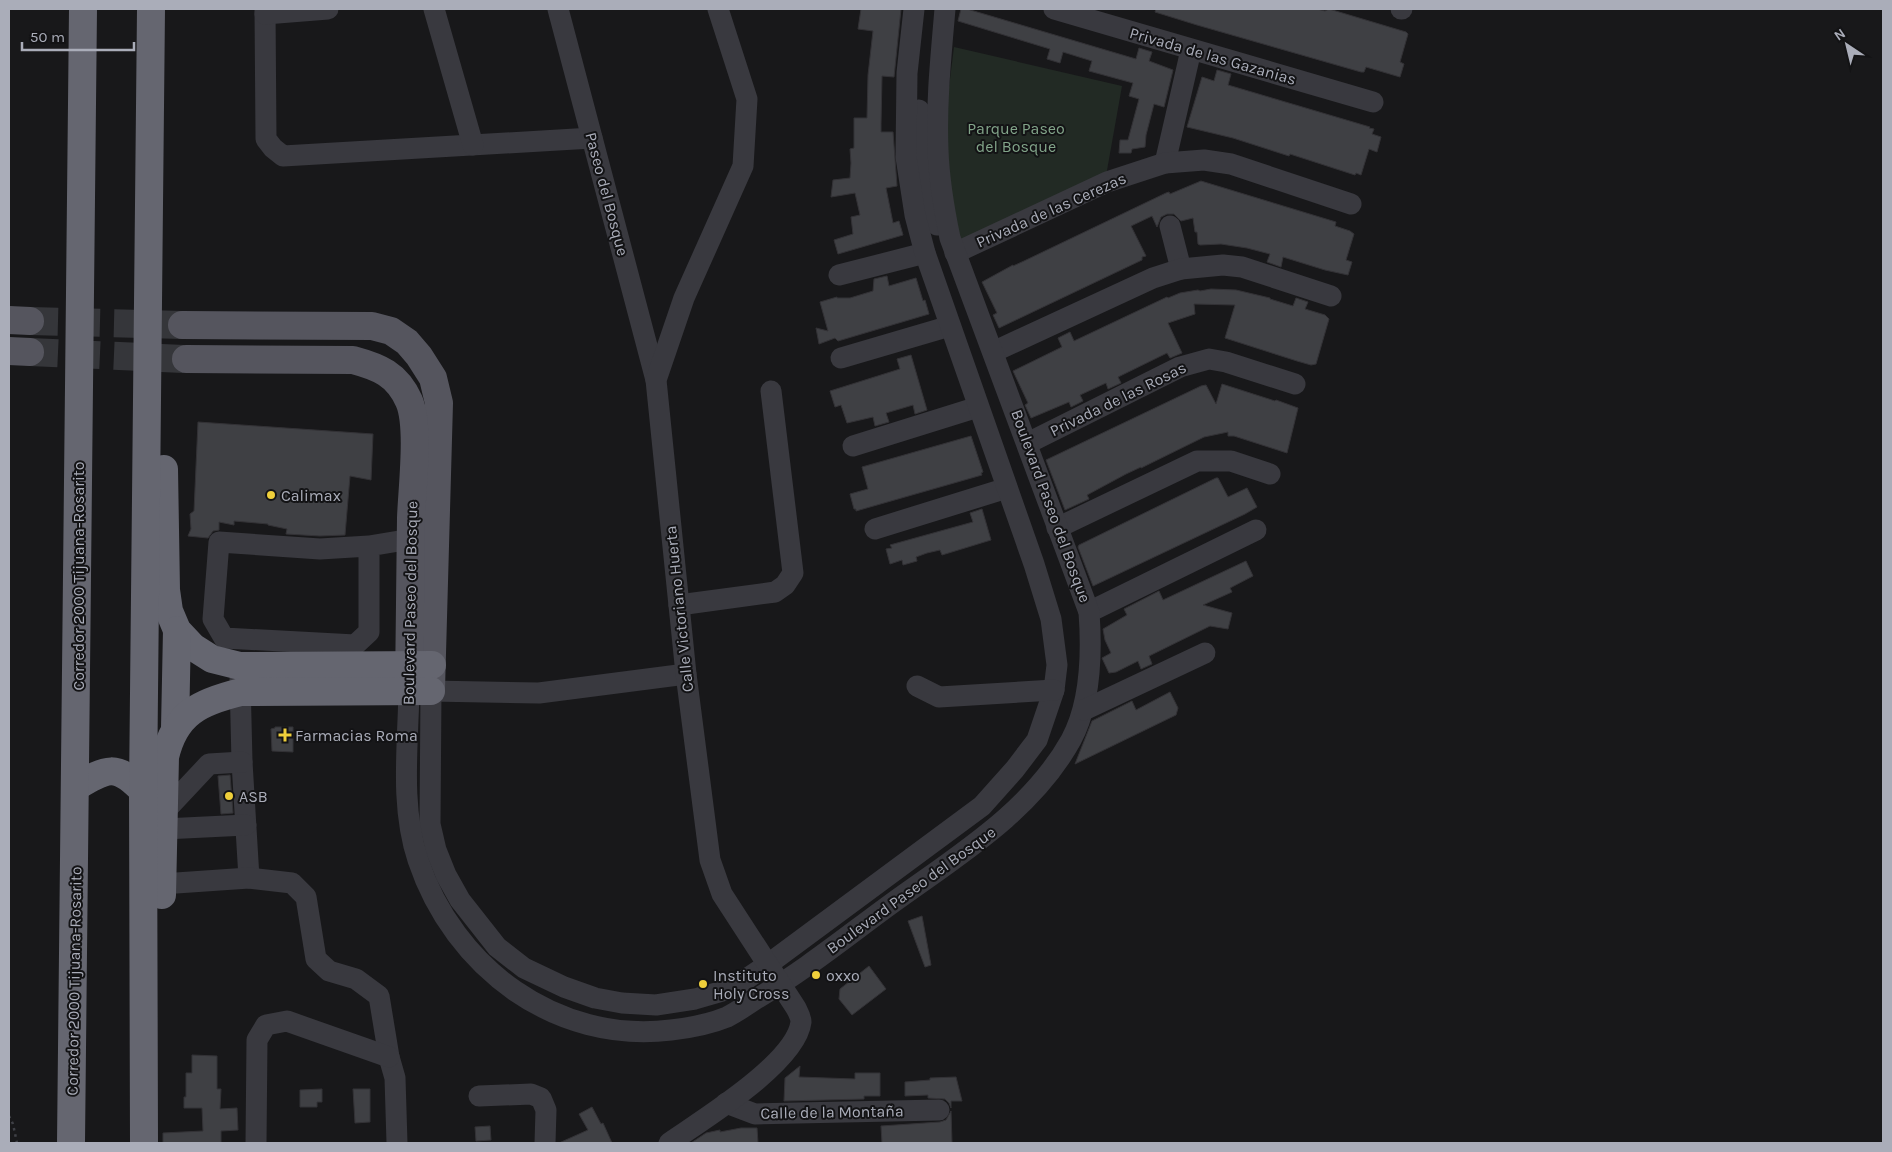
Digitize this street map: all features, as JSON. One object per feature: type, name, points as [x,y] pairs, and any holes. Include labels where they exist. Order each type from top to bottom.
[{"type":"highway","name":"Corredor 2000 Tijuana-Rosarito","points":[[72,1143],[83,9]]},
{"type":"highway","points":[[144,1143],[144,1070],[158,1016],[162,956],[143,791],[151,9]]},
{"type":"highway","points":[[148,216],[162,332],[166,590],[169,610],[177,630],[193,647],[212,659],[252,666],[420,678]]},
{"type":"highway","points":[[175,728],[177,630]]},
{"type":"highway","points":[[153,885],[164,821],[165,757],[168,743],[175,728],[191,711],[213,699],[252,666]]},
{"type":"highway","points":[[76,787],[103,772],[114,771],[128,777],[143,791]]},
{"type":"highway","points":[[144,1108],[158,1143]]},
{"type":"main road","name":"Boulevard Paseo del Bosque","points":[[182,325],[372,326],[391,332],[407,342],[419,356],[433,378],[439,403],[420,678]]},
{"type":"main road","name":"Boulevard Paseo del Bosque","points":[[186,358],[353,360],[373,365],[388,373],[400,386],[409,401],[414,421],[411,540],[420,678]]},
{"type":"street","points":[[328,9],[265,11],[266,139],[283,156],[592,138]]},
{"type":"street","points":[[434,9],[473,145]]},
{"type":"street","name":"Paseo del Bosque","points":[[558,9],[656,380]]},
{"type":"street","name":"Calle Victoriano Huerta","points":[[669,1143],[726,1103],[771,1068],[791,1045],[799,1032],[801,1020],[781,984],[722,894],[710,860],[686,674],[656,380],[684,298],[743,166],[747,99],[718,9]]},
{"type":"street","name":"Boulevard Paseo del Bosque","points":[[420,678],[430,824],[436,850],[460,900],[497,947],[524,968],[564,987],[595,998],[622,1003],[656,1004],[695,999],[732,988],[767,965],[982,806],[1015,769],[1037,740],[1054,690],[1057,665],[1051,619],[1034,564],[925,253],[915,216],[906,157],[907,72],[914,9]]},
{"type":"street","name":"Boulevard Paseo del Bosque","points":[[420,678],[406,786],[409,825],[417,859],[441,911],[457,935],[477,959],[522,996],[546,1010],[574,1021],[623,1032],[686,1028],[727,1017],[781,984],[999,826],[1042,783],[1071,740],[1084,710],[1092,644],[1089,612],[1057,528],[1028,443],[953,245],[943,203],[938,150],[938,89],[945,9]]},
{"type":"street","name":"Privada de las Gazanias","points":[[1054,9],[1373,102]]},
{"type":"street","points":[[1166,163],[1191,50]]},
{"type":"street","points":[[907,72],[918,93],[925,190],[940,233],[953,245]]},
{"type":"street","name":"Privada de las Cerezas","points":[[953,245],[1108,182],[1166,163],[1204,160],[1231,164],[1351,204]]},
{"type":"street","points":[[1170,226],[1181,269]]},
{"type":"street","points":[[839,275],[925,253]]},
{"type":"street","points":[[993,352],[1153,278],[1181,269],[1223,265],[1242,268],[1331,296]]},
{"type":"street","points":[[841,358],[950,326]]},
{"type":"street","name":"Privada de las Rosas","points":[[1028,443],[1180,367],[1208,359],[1226,362],[1295,384]]},
{"type":"street","points":[[679,605],[775,592],[785,585],[793,573],[771,391]]},
{"type":"street","points":[[853,446],[978,407]]},
{"type":"street","points":[[1057,528],[1197,461],[1231,461],[1270,474]]},
{"type":"street","points":[[875,529],[1007,488]]},
{"type":"street","points":[[1089,612],[1256,530]]},
{"type":"street","points":[[252,666],[224,638],[214,619],[220,542],[320,549],[369,546],[411,540]]},
{"type":"street","points":[[252,666],[355,644],[363,639],[368,632],[369,546]]},
{"type":"street","points":[[1084,710],[1205,653]]},
{"type":"street","points":[[250,878],[242,762],[252,666]]},
{"type":"street","points":[[420,678],[539,693],[686,674]]},
{"type":"street","points":[[916,686],[939,697],[1054,690]]},
{"type":"street","points":[[164,821],[209,764],[242,762]]},
{"type":"street","points":[[164,821],[246,825]]},
{"type":"street","points":[[153,885],[250,878],[292,883],[306,897],[316,959],[329,971],[356,979],[379,996],[394,1078],[398,1143]]},
{"type":"street","points":[[256,1143],[257,1040],[266,1025],[287,1021],[389,1057]]},
{"type":"street","points":[[479,1096],[531,1094],[541,1098],[546,1110],[545,1143]]},
{"type":"street","name":"Calle de la Montaña","points":[[726,1103],[755,1114],[939,1110]]},
{"type":"path","points":[[9,1116],[13,1124],[16,1143]]},
{"type":"green space","name":"Parque Paseo del Bosque","points":[[954,47],[1122,86],[1106,176],[960,240],[942,143]]},
{"type":"building","points":[[861,9],[901,9],[894,77],[882,76],[881,132],[893,132],[897,186],[886,188],[893,223],[899,221],[903,235],[838,254],[834,240],[853,234],[851,217],[860,215],[855,193],[831,197],[833,180],[850,178],[850,149],[854,148],[854,118],[867,118],[868,75],[873,31],[858,29]]},
{"type":"building","points":[[961,9],[967,9],[1136,59],[1139,48],[1152,52],[1149,61],[1173,70],[1164,107],[1154,104],[1145,147],[1132,149],[1131,153],[1119,153],[1120,140],[1128,140],[1139,99],[1129,96],[1133,83],[1089,71],[1092,61],[1063,52],[1060,63],[1047,59],[1050,49],[958,21]]},
{"type":"building","points":[[1156,9],[1317,9],[1325,11],[1329,9],[1406,32],[1408,34],[1400,62],[1404,64],[1400,77],[1366,67],[1364,72],[1361,72],[1197,25],[1155,12]]},
{"type":"building","points":[[1217,70],[1231,74],[1228,85],[1374,129],[1372,134],[1381,137],[1377,152],[1369,149],[1361,175],[1356,173],[1355,175],[1290,154],[1289,156],[1233,138],[1187,127],[1202,77],[1214,81]]},
{"type":"building","points":[[1201,181],[1336,222],[1335,226],[1354,234],[1346,260],[1352,262],[1348,275],[1283,257],[1281,267],[1267,262],[1270,254],[1247,248],[1221,244],[1200,245],[1198,244],[1193,218],[1181,221],[1174,214],[1167,214],[1161,217],[1157,227],[1152,216],[1131,226],[1146,256],[1142,257],[1142,260],[999,328],[993,315],[997,313],[982,282],[1013,265],[1166,193],[1169,192],[1170,194]]},
{"type":"building","points":[[887,276],[889,286],[916,278],[929,314],[838,341],[835,338],[819,344],[816,328],[828,331],[820,302],[837,297],[850,298],[873,291],[874,279]]},
{"type":"building","points":[[1211,289],[1236,290],[1293,306],[1296,298],[1308,302],[1305,309],[1325,315],[1329,319],[1316,364],[1311,365],[1297,361],[1225,338],[1235,305],[1194,304],[1195,314],[1168,323],[1182,353],[1170,358],[1167,353],[1118,377],[1121,383],[1108,389],[1106,383],[1080,395],[1083,401],[1071,407],[1069,402],[1031,418],[1025,405],[1028,403],[1013,371],[1062,347],[1058,338],[1070,332],[1074,341],[1167,297],[1180,293]]},
{"type":"building","points":[[911,355],[927,410],[915,414],[913,405],[886,413],[889,422],[875,426],[873,417],[847,423],[841,405],[835,407],[830,391],[900,369],[897,359]]},
{"type":"building","points":[[1222,384],[1298,408],[1287,453],[1234,436],[1228,436],[1228,432],[1204,437],[1126,474],[1087,495],[1089,499],[1065,510],[1046,460],[1201,386],[1206,385],[1216,404]]},
{"type":"building","name":"Calimax","points":[[198,422],[373,434],[371,480],[350,476],[345,535],[286,534],[287,529],[268,524],[234,521],[234,525],[219,522],[219,530],[213,531],[208,538],[188,536],[191,529],[190,514],[194,511]]},
{"type":"building","points":[[971,436],[983,472],[981,473],[982,475],[856,511],[854,509],[850,494],[868,489],[862,467]]},
{"type":"building","points":[[1218,478],[1228,497],[1247,488],[1257,507],[1093,586],[1078,547],[1079,545]]},
{"type":"building","points":[[982,509],[991,540],[942,555],[940,550],[927,553],[916,557],[917,561],[903,565],[902,560],[890,564],[886,549],[892,548],[890,545],[973,522],[970,513]]},
{"type":"building","points":[[1246,561],[1253,576],[1230,588],[1232,592],[1203,605],[1232,613],[1228,629],[1210,626],[1149,656],[1152,664],[1141,669],[1138,661],[1116,672],[1109,673],[1102,658],[1111,653],[1105,640],[1103,629],[1127,615],[1124,609],[1159,591],[1163,600]]},
{"type":"building","points":[[1170,692],[1178,708],[1176,715],[1075,764],[1092,721],[1132,701],[1136,710]]},
{"type":"building","points":[[275,727],[293,727],[293,752],[272,751],[271,729]]},
{"type":"building","points":[[230,775],[233,813],[221,814],[218,776]]},
{"type":"building","points":[[922,916],[931,965],[925,967],[908,921]]},
{"type":"building","points":[[869,966],[886,989],[852,1015],[839,999],[840,989]]},
{"type":"building","points":[[192,1055],[217,1056],[217,1089],[221,1089],[220,1109],[237,1108],[238,1130],[221,1131],[221,1143],[163,1143],[163,1133],[203,1131],[202,1108],[184,1108],[186,1073],[192,1073]]},
{"type":"building","points":[[800,1066],[799,1077],[855,1079],[855,1073],[880,1073],[880,1096],[864,1096],[864,1099],[784,1101],[785,1078]]},
{"type":"building","points":[[956,1077],[962,1101],[951,1101],[951,1108],[945,1099],[928,1098],[928,1095],[905,1096],[905,1082],[930,1080],[930,1078]]},
{"type":"building","points":[[322,1089],[322,1102],[317,1102],[317,1107],[300,1107],[300,1090]]},
{"type":"building","points":[[353,1089],[370,1089],[370,1122],[355,1123]]},
{"type":"building","points":[[592,1107],[601,1124],[603,1123],[612,1143],[559,1143],[588,1130],[579,1114]]},
{"type":"building","points":[[951,1111],[952,1143],[882,1143],[881,1126],[940,1122],[946,1120]]},
{"type":"building","points":[[490,1126],[491,1140],[476,1141],[475,1127]]},
{"type":"building","points":[[741,1128],[757,1128],[758,1143],[691,1143],[706,1133]]},
{"type":"tunnel","points":[[30,321],[182,325]]},
{"type":"tunnel","points":[[30,352],[186,359]]},
{"type":"place","name":"Calimax","points":[[271,495]]},
{"type":"place","name":"Farmacias Roma","points":[[285,735]]},
{"type":"place","name":"ASB","points":[[229,796]]},
{"type":"place","name":"oxxo","points":[[816,975]]},
{"type":"place","name":"Instituto Holy Cross","points":[[703,984]]}]
